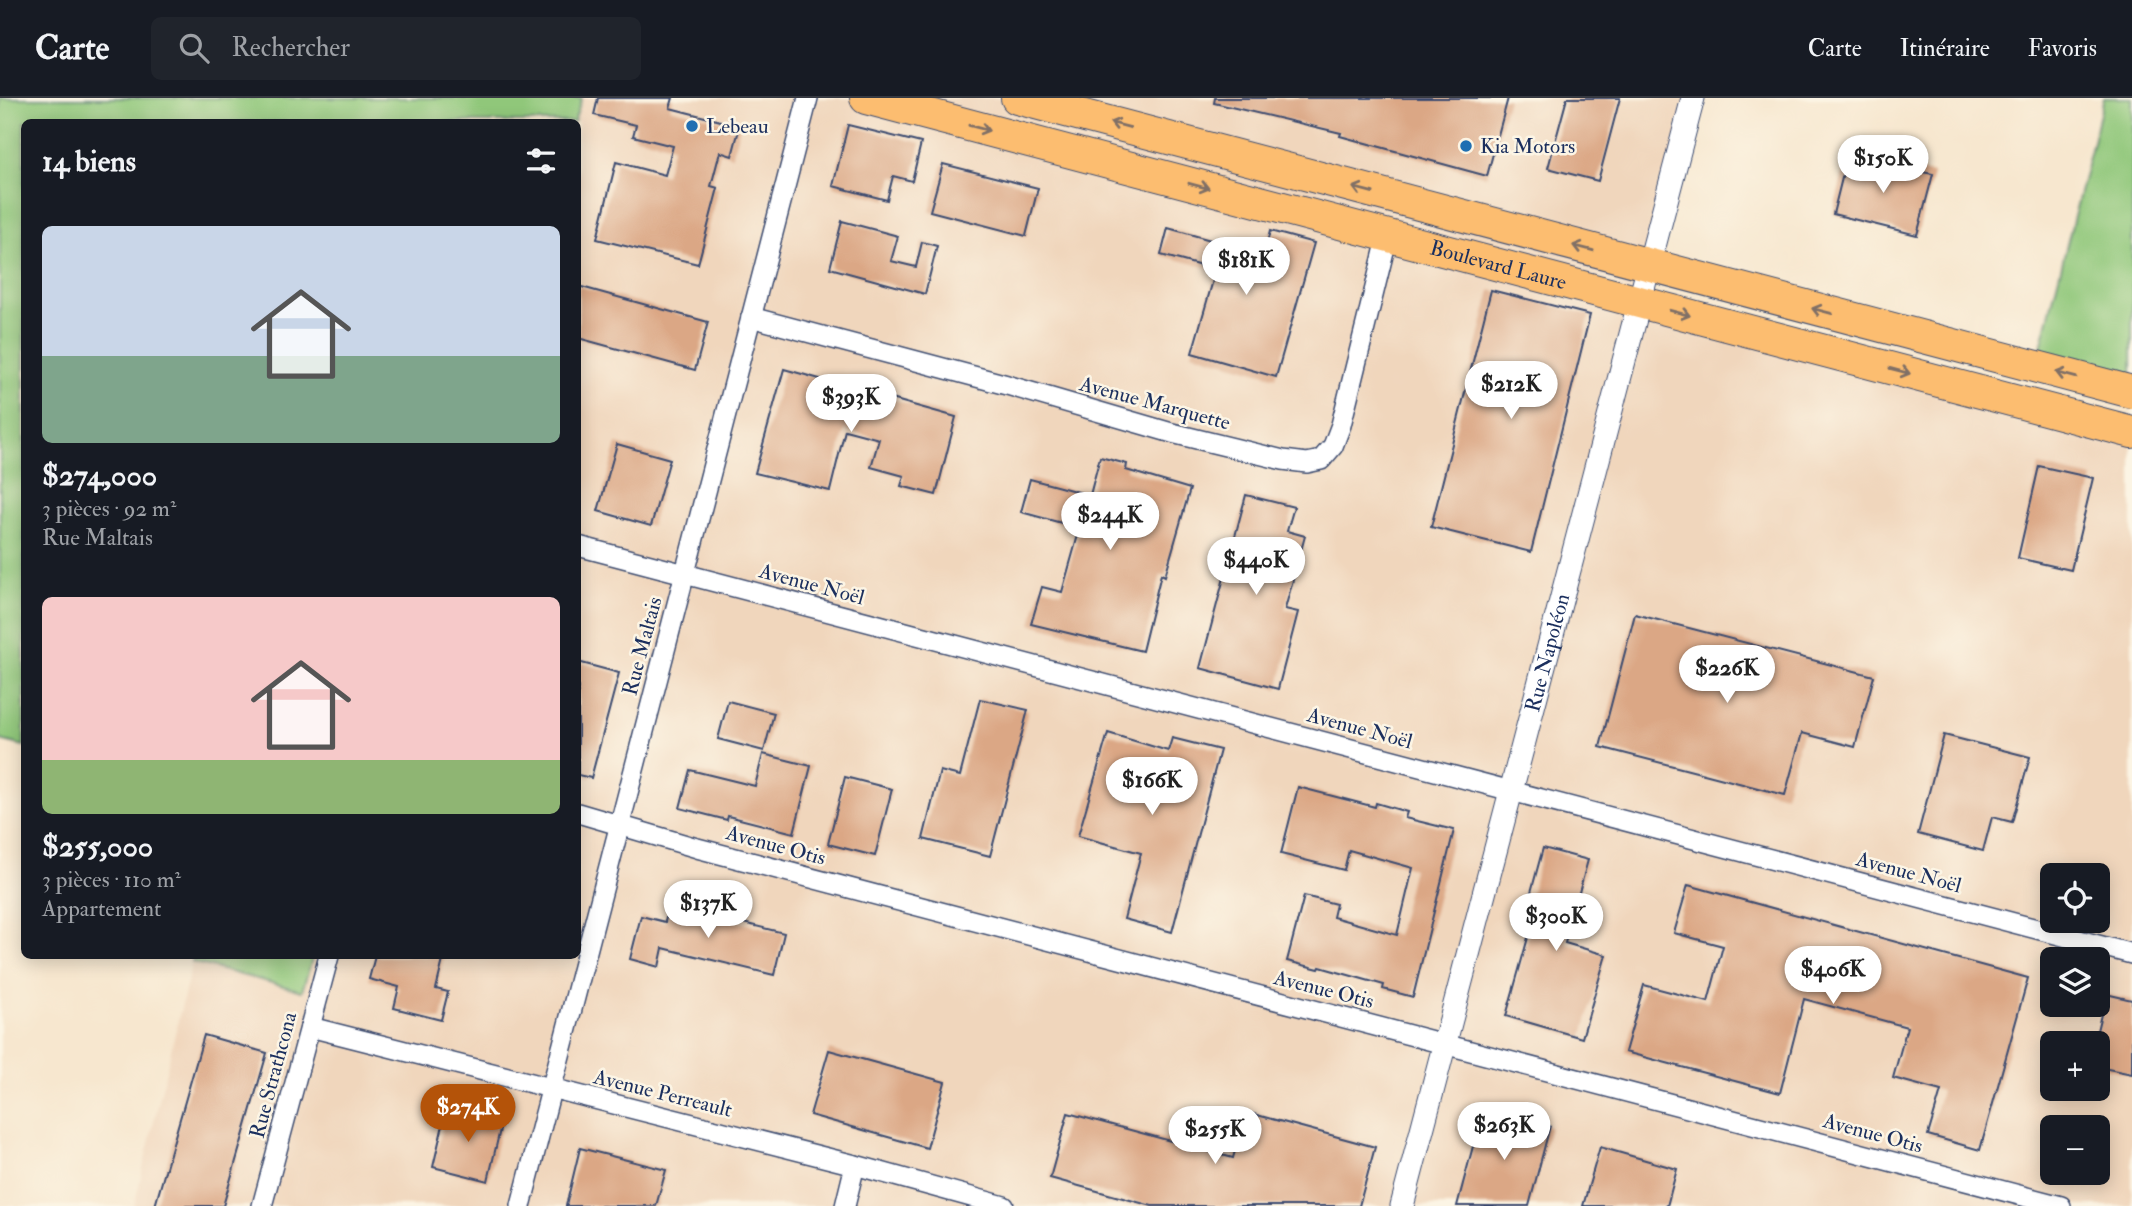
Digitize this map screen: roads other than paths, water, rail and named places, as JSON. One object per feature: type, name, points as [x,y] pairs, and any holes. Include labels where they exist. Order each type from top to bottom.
[{"type":"highway","name":"Boulevard Laure","points":[[866,98],[2132,432]]},
{"type":"highway","name":"Boulevard Laure","points":[[1017,98],[2132,392]]},
{"type":"street","name":"Rue Maltais","points":[[521,1206],[808,98]]},
{"type":"street","name":"Rue Napoléon","points":[[1402,1206],[1693,98]]},
{"type":"street","name":"Avenue Marquette","points":[[751,317],[1172,433],[1307,463],[1321,460],[1333,446],[1341,425],[1388,235]]},
{"type":"street","name":"Avenue Noël","points":[[581,546],[2132,954]]},
{"type":"street","name":"Avenue Otis","points":[[581,814],[697,848],[1259,996],[1445,1042],[2061,1206]]},
{"type":"street","name":"Rue Strathcona","points":[[262,1206],[328,959]]},
{"type":"street","name":"Avenue Perreault","points":[[310,1027],[855,1165],[1004,1206]]},
{"type":"street","points":[[845,1206],[855,1165]]},
{"type":"place","name":"Lebeau","points":[[692,126]]},
{"type":"place","name":"Kia Motors","points":[[1466,146]]}]
